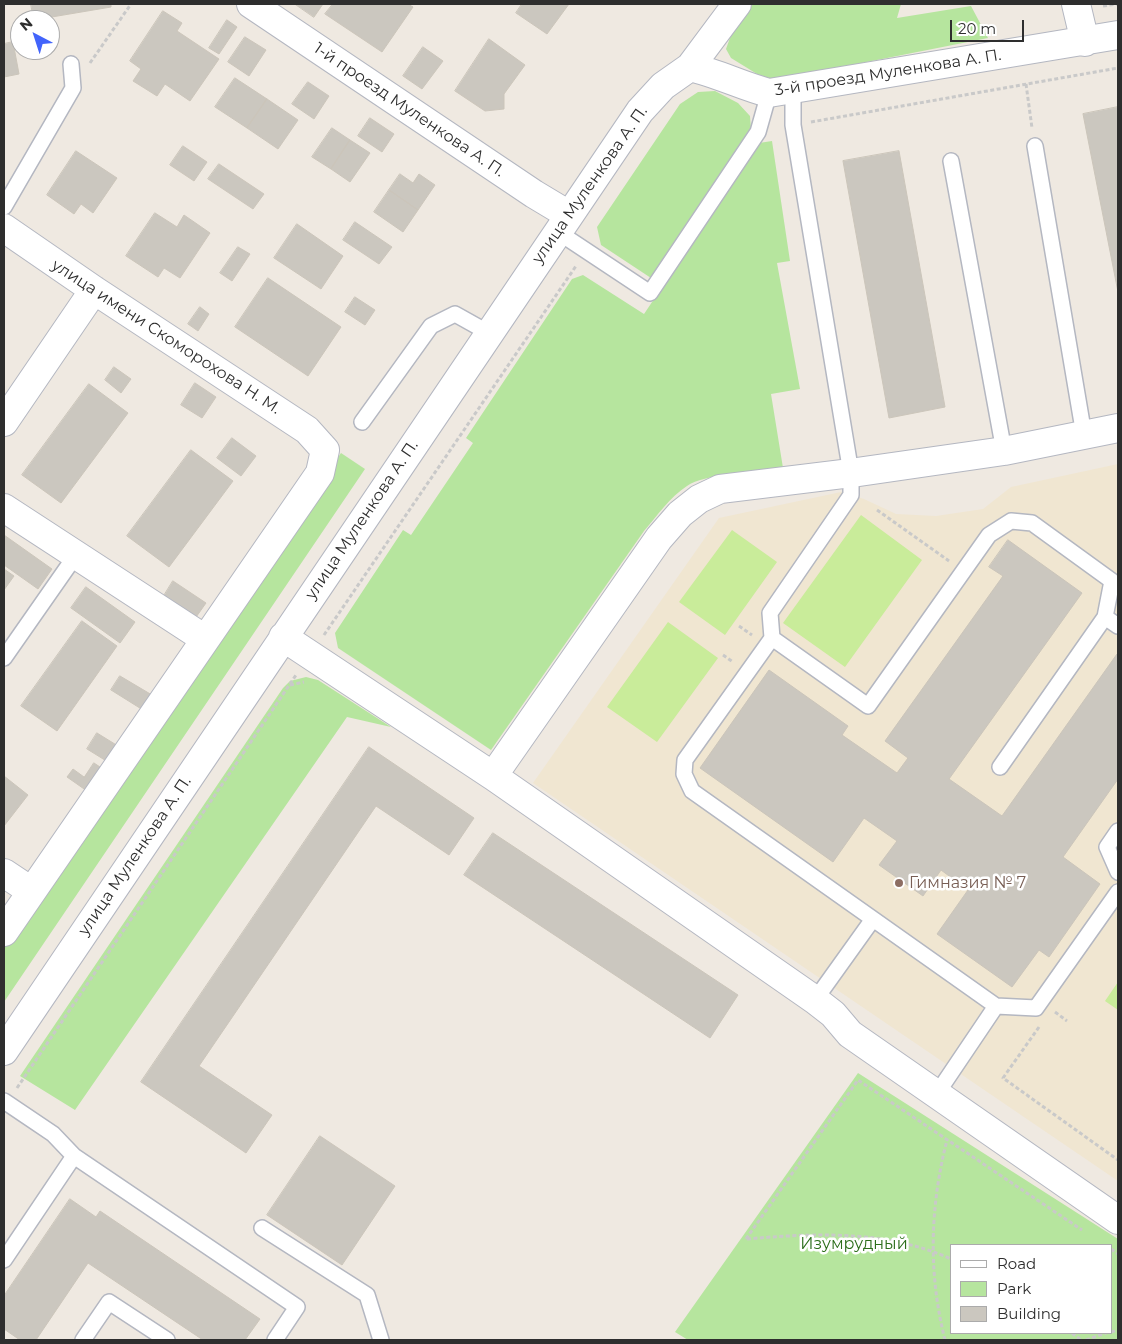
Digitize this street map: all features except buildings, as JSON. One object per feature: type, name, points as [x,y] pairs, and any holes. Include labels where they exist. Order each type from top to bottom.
[{"type":"street","name":"1-й проезд Муленкова А. П.","points":[[251,4],[526,188],[563,223]]},
{"type":"street","name":"улица Муленкова А. П.","points":[[4,1051],[640,111],[663,86],[690,67],[737,4]]},
{"type":"street","points":[[1077,8],[1085,42]]},
{"type":"street","name":"3-й проезд Муленкова А. П.","points":[[690,67],[709,71],[751,88],[781,91],[1118,35]]},
{"type":"street","name":"улица имени Скоморохова Н. М.","points":[[4,228],[94,290],[308,430],[325,450],[320,473],[205,639]]},
{"type":"street","points":[[4,422],[94,290]]},
{"type":"street","points":[[493,776],[659,538],[680,514],[698,499],[720,489],[851,473],[1004,451],[1118,428]]},
{"type":"street","points":[[4,508],[205,639],[4,932]]},
{"type":"street","points":[[283,637],[493,776],[815,1000],[833,1014],[850,1034],[1118,1220]]},
{"type":"street","points":[[4,873],[31,891]]},
{"type":"lane","points":[[4,207],[73,88],[71,64]]},
{"type":"lane","points":[[563,223],[650,293],[758,132],[781,91]]},
{"type":"lane","points":[[781,91],[793,125],[851,473],[851,496],[770,613],[772,638],[685,760],[684,774],[692,791],[996,1006],[1036,1008],[1118,892]]},
{"type":"lane","points":[[1035,146],[1084,434]]},
{"type":"lane","points":[[951,161],[1004,451]]},
{"type":"lane","points":[[362,422],[432,326],[455,314],[489,333]]},
{"type":"lane","points":[[772,638],[868,706],[989,535],[1011,521],[1032,523],[1112,581],[1105,616],[1000,767]]},
{"type":"lane","points":[[4,658],[76,556]]},
{"type":"lane","points":[[1105,616],[1118,626]]},
{"type":"lane","points":[[1118,831],[1107,847],[1118,872]]},
{"type":"lane","points":[[815,1000],[873,919]]},
{"type":"lane","points":[[936,1095],[952,1068],[996,1006]]},
{"type":"lane","points":[[4,1101],[53,1134],[74,1156],[297,1307],[276,1340]]},
{"type":"lane","points":[[4,1260],[74,1156]]},
{"type":"lane","points":[[262,1228],[367,1295],[381,1340]]},
{"type":"lane","points":[[83,1340],[109,1302],[167,1340]]},
{"type":"path","points":[[73,88],[131,4]]},
{"type":"path","points":[[1077,8],[1117,4]]},
{"type":"path","points":[[793,125],[1118,68]]},
{"type":"path","points":[[1026,84],[1035,146]]},
{"type":"path","points":[[876,510],[964,571]]},
{"type":"path","points":[[1051,1009],[1067,1021]]},
{"type":"path","points":[[1040,1025],[1003,1078],[1118,1160]]},
{"type":"path","points":[[950,1259],[933,1251],[864,1236],[824,1235],[746,1239],[858,1080],[1090,1235]]},
{"type":"path","points":[[945,1340],[938,1310],[933,1228],[936,1191],[947,1140]]},
{"type":"path","points":[[1086,1340],[1103,1334]]},
{"type":"shaded area","name":"Гимназия № 7","points":[[1118,464],[1118,1181],[533,783],[719,518],[841,492],[864,499],[896,514],[936,516],[983,509],[1011,487]]},
{"type":"green space","points":[[753,4],[901,4],[897,18],[971,6],[988,38],[786,78],[772,79],[757,74],[731,58],[726,49],[731,35]]},
{"type":"green space","points":[[715,91],[738,103],[750,116],[751,129],[651,278],[601,245],[597,227],[680,104],[698,92]]},
{"type":"green space","points":[[772,141],[790,261],[777,263],[800,389],[771,394],[783,468],[706,478],[687,486],[675,496],[644,531],[491,750],[338,648],[335,633],[403,530],[411,535],[473,443],[466,438],[572,279],[583,275],[644,314],[759,143]]},
{"type":"green space","points":[[341,453],[365,469],[4,1002],[4,947]]},
{"type":"green space","points":[[861,515],[922,560],[845,667],[783,623]]},
{"type":"green space","points":[[732,530],[777,562],[725,635],[679,602]]},
{"type":"green space","points":[[668,622],[718,658],[657,742],[607,707]]},
{"type":"green space","points":[[306,677],[318,680],[391,727],[347,717],[75,1110],[20,1076],[283,688],[290,681]]},
{"type":"green space","points":[[1118,982],[1118,1010],[1105,1001]]},
{"type":"green space","name":"Изумрудный","points":[[858,1073],[1118,1239],[1118,1340],[688,1340],[675,1332]]},
{"type":"place","name":"Гимназия № 7","points":[[899,883]]}]
